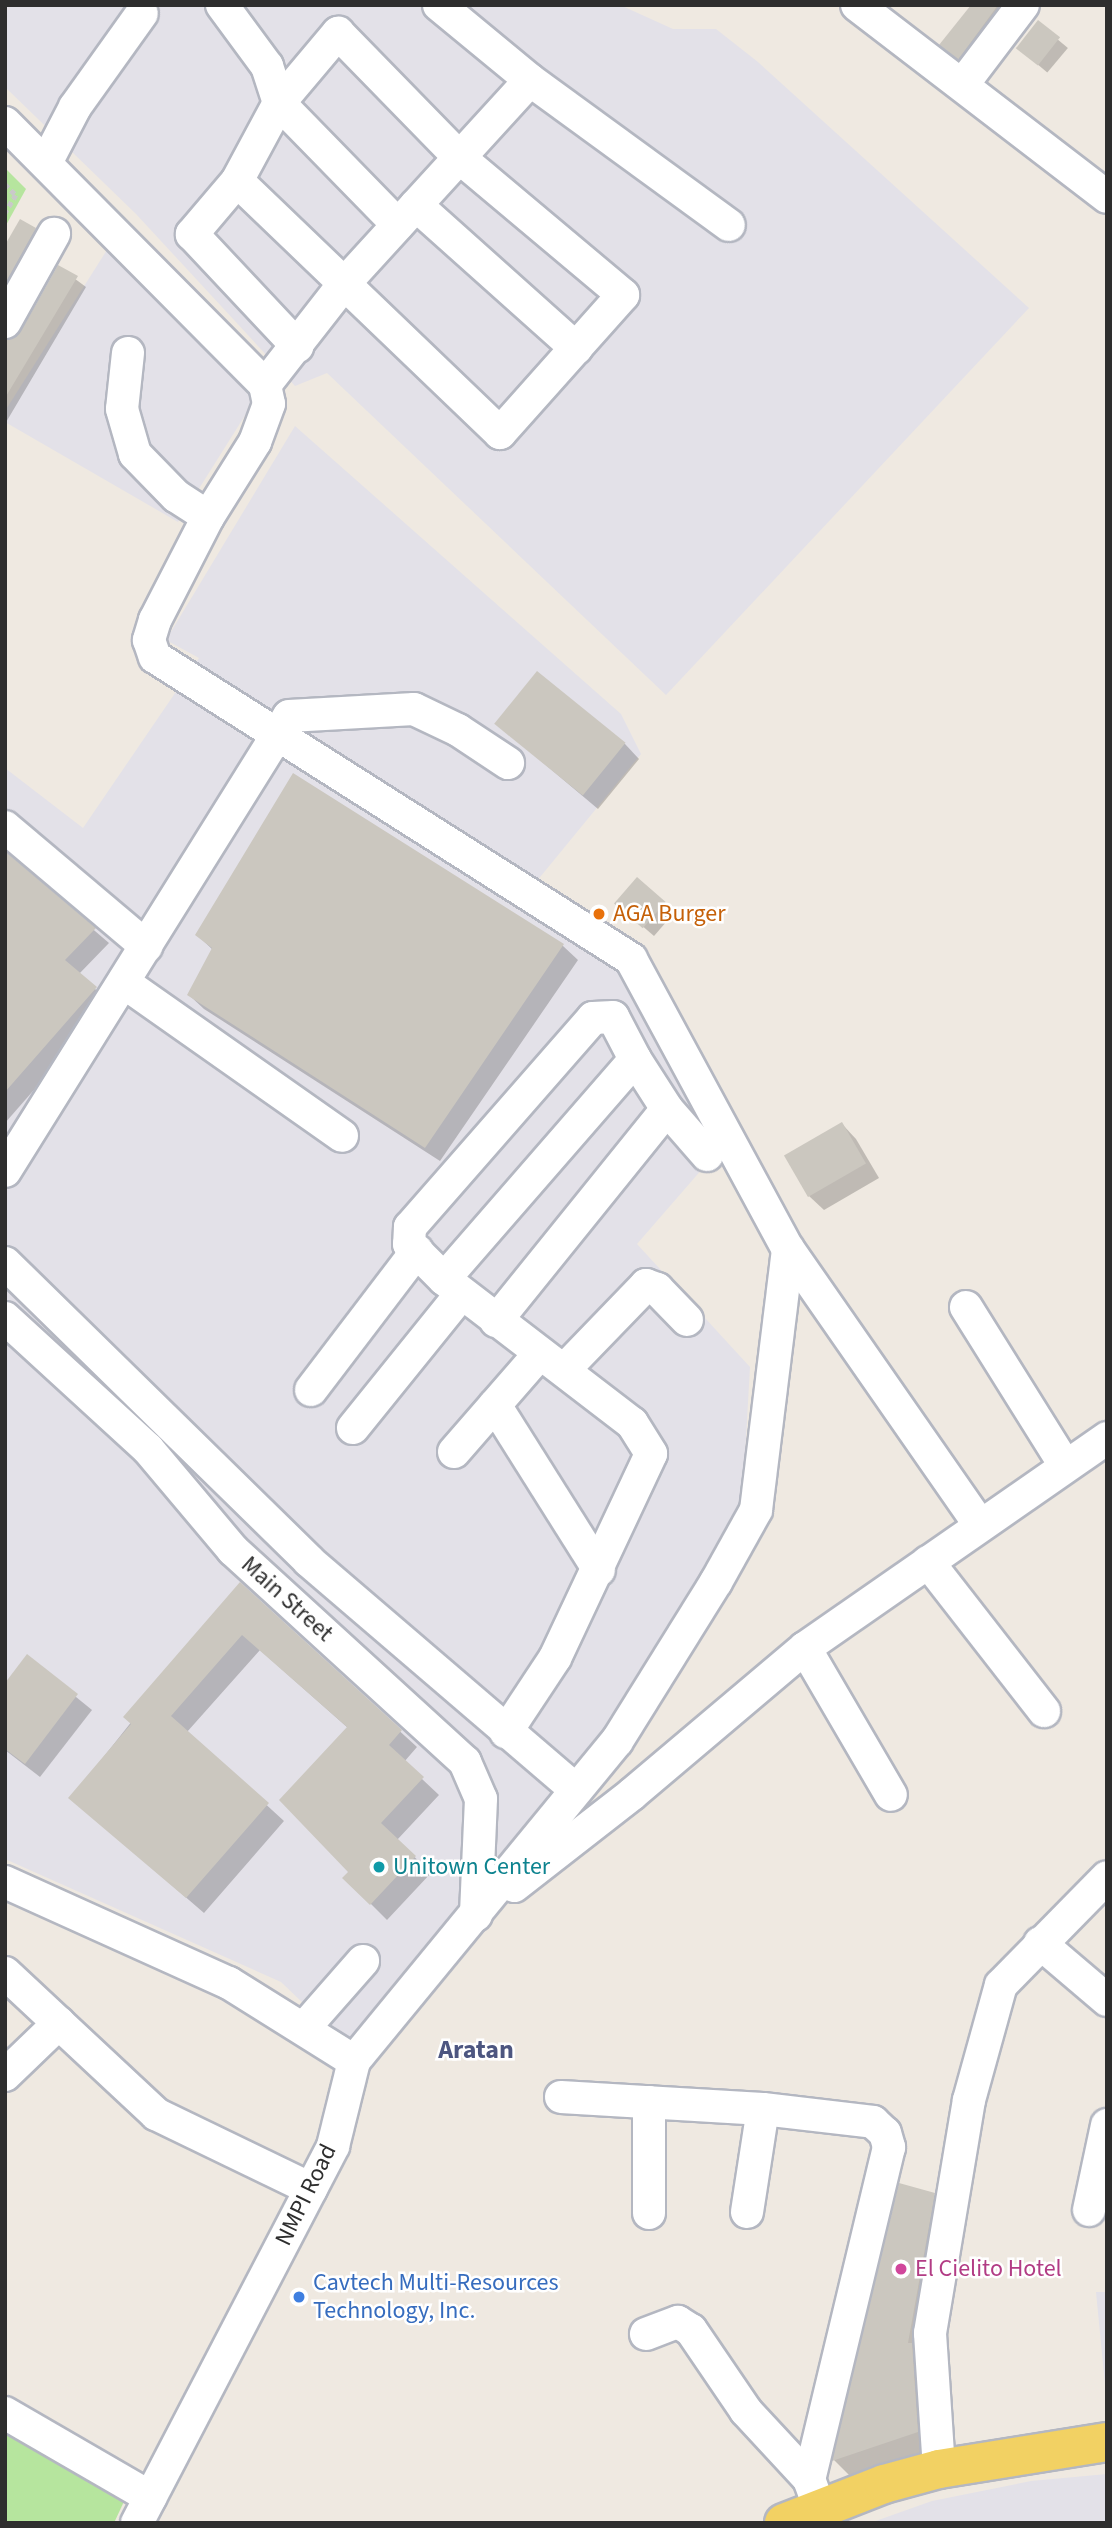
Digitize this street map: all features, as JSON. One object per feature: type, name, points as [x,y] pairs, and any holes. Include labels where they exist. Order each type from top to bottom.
[{"type":"main road","points":[[784,2523],[814,2493],[939,2469],[1107,2442]]},
{"type":"street","points":[[222,5],[267,66],[279,103],[407,215],[576,348]]},
{"type":"street","points":[[439,5],[530,80],[729,225]]},
{"type":"street","points":[[857,5],[1107,197]]},
{"type":"street","points":[[963,84],[1023,5]]},
{"type":"street","points":[[46,163],[75,107],[142,13]]},
{"type":"street","points":[[237,181],[500,433],[623,295],[460,158],[338,33],[279,103],[237,181],[192,234],[297,346]]},
{"type":"street","points":[[265,385],[343,285],[530,80]]},
{"type":"street","points":[[5,123],[265,385],[270,404],[255,442],[208,517],[149,640],[155,657],[631,959],[788,1249],[980,1525]]},
{"type":"street","points":[[5,322],[54,234]]},
{"type":"street","points":[[128,353],[122,409],[125,434],[135,454],[176,496],[208,517]]},
{"type":"street","points":[[5,1171],[126,984],[146,946],[289,716],[414,709],[458,730],[508,763]]},
{"type":"street","points":[[5,827],[146,946]]},
{"type":"street","points":[[126,984],[342,1136]]},
{"type":"street","points":[[506,1732],[555,1658],[599,1570],[651,1454],[632,1423],[453,1287],[409,1244],[410,1227],[593,1018],[613,1017],[667,1110],[707,1155]]},
{"type":"street","points":[[353,1428],[453,1287],[635,1059]]},
{"type":"street","points":[[496,1321],[667,1110]]},
{"type":"street","points":[[5,1882],[229,1983],[304,2027],[354,2061],[476,1915],[575,1788],[617,1741],[716,1582],[756,1510],[788,1249]]},
{"type":"street","points":[[311,1390],[417,1251]]},
{"type":"street","points":[[5,1264],[309,1561],[506,1732],[575,1788]]},
{"type":"street","points":[[454,1452],[495,1405],[646,1285],[657,1289],[687,1320]]},
{"type":"street","points":[[966,1307],[1064,1464]]},
{"type":"street","name":"Main Street","points":[[5,1318],[148,1449],[233,1550],[465,1762],[481,1799],[476,1915]]},
{"type":"street","points":[[495,1405],[599,1570]]},
{"type":"street","points":[[476,1915],[632,1794],[805,1648],[1064,1464],[1107,1438]]},
{"type":"street","points":[[928,1562],[1044,1711]]},
{"type":"street","points":[[805,1648],[891,1795]]},
{"type":"street","points":[[939,2469],[930,2333],[970,2100],[1001,1985],[1107,1877]]},
{"type":"street","points":[[1040,1943],[1107,2000]]},
{"type":"street","points":[[304,2027],[363,1961]]},
{"type":"street","points":[[5,1973],[156,2114],[310,2189]]},
{"type":"street","points":[[5,2075],[59,2023]]},
{"type":"street","name":"NMPI Road","points":[[144,2510],[333,2146],[354,2061]]},
{"type":"street","points":[[561,2097],[763,2109],[873,2122],[886,2133],[889,2147],[814,2493]]},
{"type":"street","points":[[649,2102],[649,2213]]},
{"type":"street","points":[[747,2212],[763,2109]]},
{"type":"street","points":[[1089,2210],[1107,2125]]},
{"type":"street","points":[[646,2334],[678,2322],[691,2330],[746,2411],[814,2493]]},
{"type":"street","points":[[5,2413],[144,2510]]},
{"type":"path","points":[[5,184],[16,195],[5,213]]},
{"type":"shaded area","points":[[5,5],[620,5],[673,29],[716,29],[758,62],[1029,308],[666,695],[327,373],[295,386],[136,214],[5,87]]},
{"type":"shaded area","points":[[112,242],[256,398],[178,522],[5,422],[5,411]]},
{"type":"shaded area","points":[[295,426],[621,714],[641,754],[518,904],[616,970],[723,1145],[637,1244],[750,1367],[742,1509],[600,1743],[346,2044],[281,1982],[5,1859],[5,768],[83,828],[199,658],[166,640]]},
{"type":"shaded area","points":[[1096,2292],[1107,2292],[1107,2405]]},
{"type":"shaded area","points":[[1107,2474],[1107,2523],[870,2523],[932,2501],[1031,2481]]},
{"type":"green space","points":[[5,168],[26,189],[5,227]]},
{"type":"green space","points":[[5,2425],[127,2495],[114,2523],[5,2523]]},
{"type":"building","points":[[971,5],[998,5],[958,60],[939,45]]},
{"type":"building","points":[[1038,20],[1060,37],[1038,66],[1016,48]]},
{"type":"building","points":[[20,219],[36,228],[5,284],[5,245]]},
{"type":"building","points":[[58,265],[78,276],[5,398],[5,340],[21,331]]},
{"type":"building","points":[[537,671],[626,743],[583,796],[494,724]]},
{"type":"building","points":[[293,773],[564,944],[425,1148],[187,995],[212,948],[195,935]]},
{"type":"building","points":[[5,851],[96,928],[65,960],[97,987],[5,1092]]},
{"type":"building","points":[[637,877],[666,902],[643,928],[614,903]]},
{"type":"building","points":[[842,1122],[866,1164],[808,1197],[784,1156]]},
{"type":"building","points":[[240,1582],[402,1730],[389,1745],[424,1777],[381,1823],[416,1856],[370,1905],[342,1878],[348,1872],[279,1800],[347,1727],[242,1635],[171,1716],[269,1803],[186,1898],[68,1798],[131,1724],[123,1717]]},
{"type":"building","points":[[27,1654],[78,1694],[25,1764],[5,1749],[5,1683]]},
{"type":"building","name":"El Cielito Hotel","points":[[899,2183],[935,2193],[908,2343],[912,2343],[918,2432],[832,2461]]},
{"type":"place","name":"AGA Burger","points":[[599,914]]},
{"type":"place","name":"Unitown Center","points":[[379,1867]]},
{"type":"place","name":"El Cielito Hotel","points":[[901,2269]]},
{"type":"place","name":"Cavtech Multi-Resources Technology, Inc.","points":[[299,2297]]},
{"type":"district","name":"Aratan","points":[[476,2050]]}]
